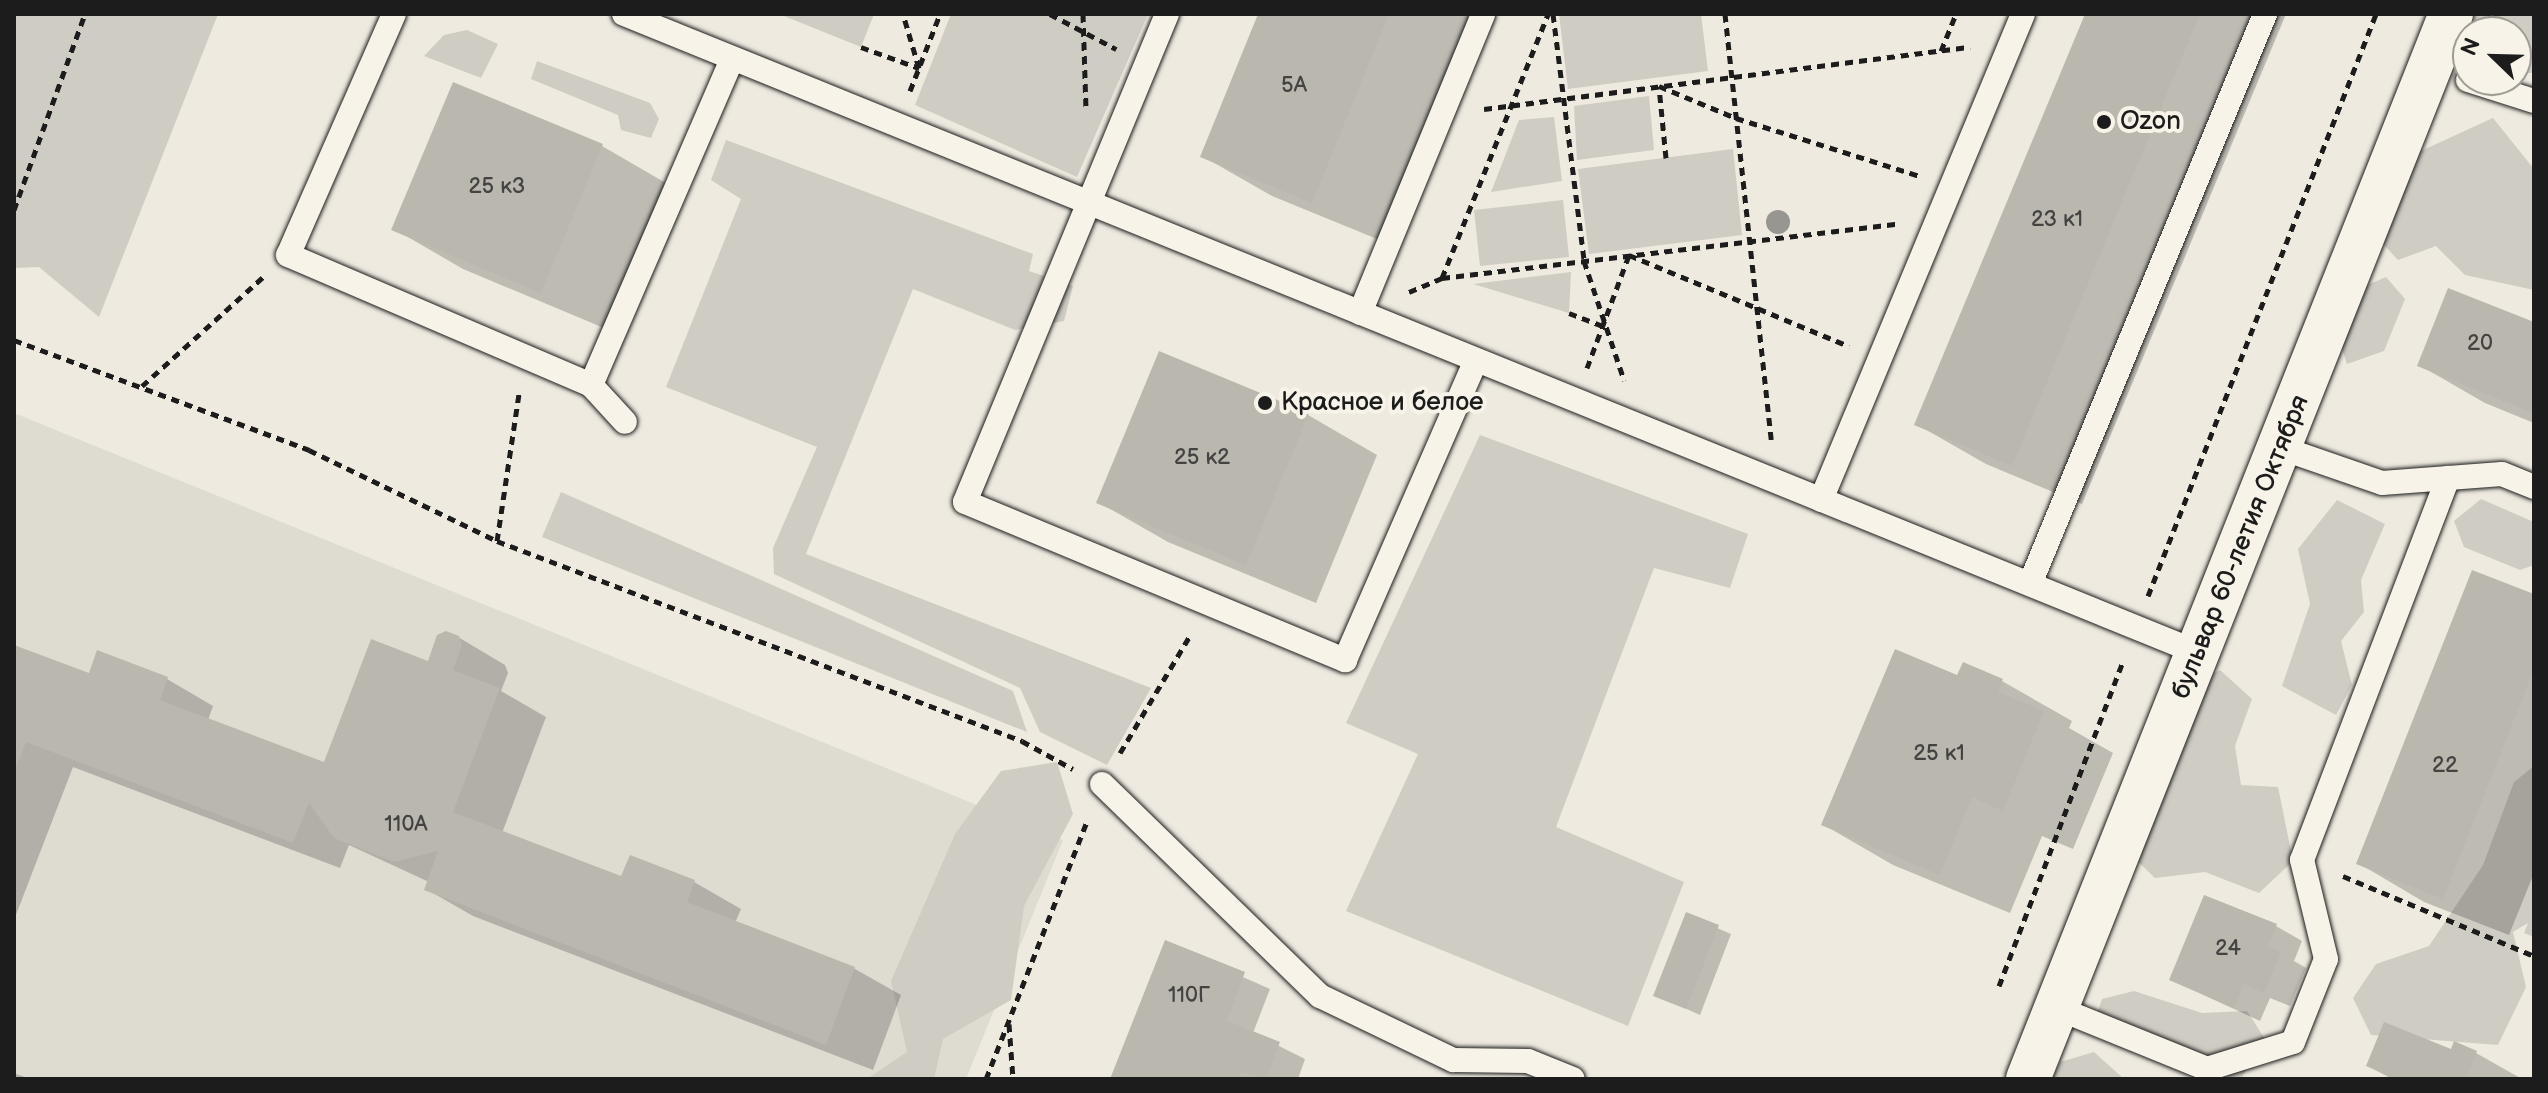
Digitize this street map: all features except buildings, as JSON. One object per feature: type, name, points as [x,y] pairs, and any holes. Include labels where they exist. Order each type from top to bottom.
[{"type":"street","name":"бульвар 60-летия Октября","points":[[2028,1079],[2281,448],[2452,82]]},
{"type":"lane","points":[[394,14],[288,255],[591,385],[625,422]]},
{"type":"lane","points":[[624,14],[660,20],[732,59],[896,127],[2199,653]]},
{"type":"lane","points":[[1167,14],[1090,204],[956,499],[1345,660],[1476,360]]},
{"type":"lane","points":[[1360,313],[1483,14]]},
{"type":"lane","points":[[1821,500],[2023,14]]},
{"type":"lane","points":[[2030,584],[2265,14]]},
{"type":"lane","points":[[591,385],[732,59]]},
{"type":"lane","points":[[2281,448],[2382,483],[2502,474],[2534,487]]},
{"type":"lane","points":[[2057,1008],[2207,1069],[2293,1042],[2326,959],[2302,860],[2448,478]]},
{"type":"lane","points":[[1102,784],[1320,996],[1453,1060],[1528,1061],[1573,1079]]},
{"type":"path","points":[[14,210],[85,14]]},
{"type":"path","points":[[903,14],[919,68]]},
{"type":"path","points":[[896,127],[940,14]]},
{"type":"path","points":[[1050,14],[1146,66]]},
{"type":"path","points":[[1551,14],[1584,261],[1640,426]]},
{"type":"path","points":[[1551,14],[1442,278],[1938,219]]},
{"type":"path","points":[[1725,14],[1776,481]]},
{"type":"path","points":[[1941,51],[1956,14]]},
{"type":"path","points":[[1999,986],[2376,14]]},
{"type":"path","points":[[1443,112],[2011,42]]},
{"type":"path","points":[[861,47],[919,68]]},
{"type":"path","points":[[1659,86],[1736,118],[1951,185]]},
{"type":"path","points":[[1659,86],[1666,158]]},
{"type":"path","points":[[142,386],[288,255]]},
{"type":"path","points":[[1629,255],[1880,358]]},
{"type":"path","points":[[1574,400],[1629,255]]},
{"type":"path","points":[[1569,313],[1604,326]]},
{"type":"path","points":[[14,340],[309,450],[497,541],[1022,741],[1102,784]]},
{"type":"path","points":[[497,541],[524,356]]},
{"type":"path","points":[[986,1079],[1102,784],[1209,603]]},
{"type":"path","points":[[2302,860],[2534,956]]},
{"type":"path","points":[[1009,1021],[1013,1079]]},
{"type":"shaded area","points":[[14,14],[218,14],[99,317],[39,267],[14,268]]},
{"type":"shaded area","points":[[779,14],[874,14],[861,47]]},
{"type":"shaded area","points":[[951,14],[1148,14],[1077,177],[915,105]]},
{"type":"shaded area","points":[[1559,14],[1701,14],[1708,71],[1568,89]]},
{"type":"shaded area","points":[[2534,14],[2534,73],[2532,16],[2475,16]]},
{"type":"shaded area","points":[[467,30],[498,44],[481,78],[424,56],[444,35]]},
{"type":"shaded area","points":[[537,61],[650,103],[659,119],[651,138],[621,130],[618,115],[531,79]]},
{"type":"shaded area","points":[[1649,96],[1654,150],[1577,160],[1574,106]]},
{"type":"shaded area","points":[[1554,117],[1562,181],[1491,192],[1519,120]]},
{"type":"shaded area","points":[[2493,118],[2534,169],[2534,290],[2465,275],[2436,246],[2398,260],[2373,233],[2399,161]]},
{"type":"shaded area","points":[[726,140],[1033,254],[1029,271],[1073,286],[1064,321],[1015,330],[913,289],[806,554],[1151,688],[1107,765],[1040,732],[1020,688],[774,574],[773,548],[817,447],[666,387],[741,199],[711,180]]},
{"type":"shaded area","points":[[1733,149],[1742,235],[1589,254],[1578,169]]},
{"type":"shaded area","points":[[1563,200],[1569,257],[1480,266],[1474,210]]},
{"type":"shaded area","points":[[1571,272],[1569,313],[1473,284]]},
{"type":"shaded area","points":[[2386,277],[2405,299],[2384,351],[2347,364],[2335,327],[2347,294]]},
{"type":"shaded area","points":[[14,413],[1063,840],[966,1079],[14,1079]]},
{"type":"shaded area","points":[[1480,435],[1748,534],[1730,588],[1654,568],[1556,827],[1684,882],[1628,1026],[1346,911],[1418,754],[1346,723]]},
{"type":"shaded area","points":[[561,492],[1013,691],[1027,732],[542,537]]},
{"type":"shaded area","points":[[2481,499],[2534,522],[2534,565],[2520,570],[2464,547],[2454,521]]},
{"type":"shaded area","points":[[2337,500],[2385,524],[2361,580],[2364,612],[2341,641],[2352,685],[2336,715],[2282,686],[2310,604],[2298,549]]},
{"type":"shaded area","points":[[2220,670],[2252,699],[2235,746],[2241,785],[2278,787],[2293,861],[2259,893],[2205,872],[2155,878],[2126,850],[2163,701]]},
{"type":"shaded area","points":[[1057,762],[1073,814],[1024,906],[1011,1000],[943,1039],[934,1079],[867,1079],[907,1052],[891,981],[955,834],[1001,771]]},
{"type":"shaded area","points":[[2534,766],[2534,937],[2524,933],[2528,923],[2513,932],[2526,987],[2498,1045],[2371,1035],[2353,998],[2376,964],[2429,946],[2483,865],[2514,782]]},
{"type":"shaded area","points":[[2134,991],[2202,1013],[2247,1011],[2265,1039],[2241,1079],[2163,1064],[2096,1017],[2102,999]]},
{"type":"shaded area","points":[[2094,1052],[2124,1079],[2052,1079],[2060,1062]]},
{"type":"place","name":"Ozon","points":[[2104,122]]},
{"type":"place","name":"Красное и белое","points":[[1265,403]]}]
